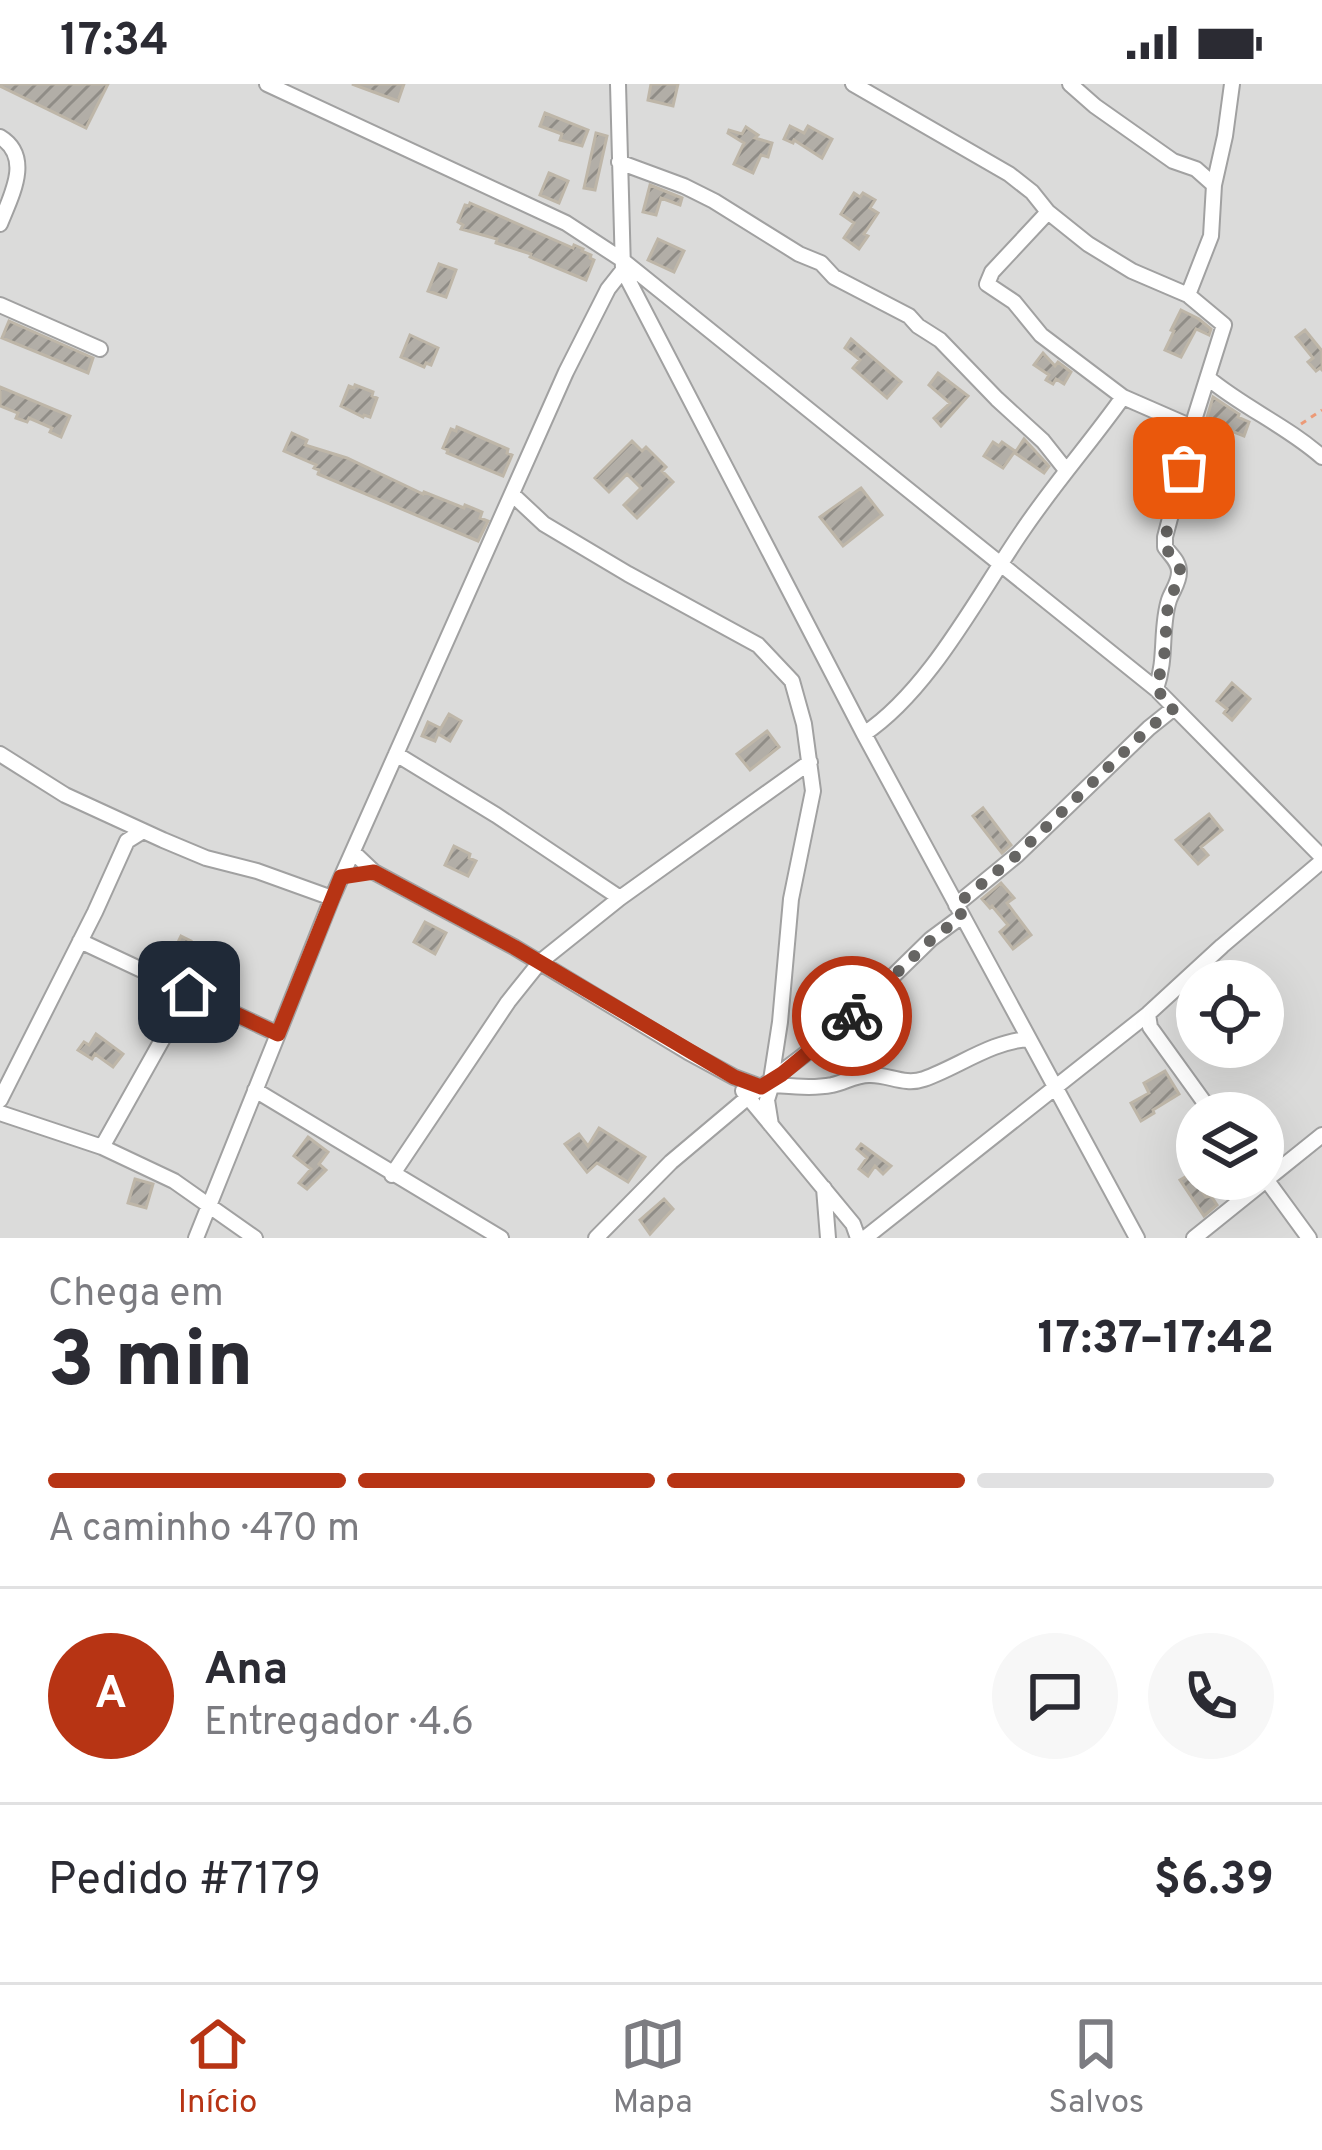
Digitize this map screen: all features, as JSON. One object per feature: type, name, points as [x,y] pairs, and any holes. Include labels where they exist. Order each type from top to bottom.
[{"type":"street","points":[[267,84],[566,224],[622,264],[1156,689],[1322,859],[1144,1022],[1054,1086],[862,1238],[734,1077]]},
{"type":"street","points":[[853,84],[1010,174],[1048,212],[1118,263],[1188,296],[1224,325],[1165,538],[1165,548],[1180,569],[1168,602],[1164,658],[1156,689]]},
{"type":"street","points":[[1070,84],[1116,121],[1214,185]]},
{"type":"street","points":[[615,85],[622,264],[864,734],[1137,1238]]},
{"type":"street","points":[[1188,296],[1211,236],[1229,86]]},
{"type":"street","points":[[0,136],[10,143],[19,164],[0,224]]},
{"type":"street","points":[[619,162],[714,201],[821,263],[834,277],[909,316],[1043,441],[1066,470]]},
{"type":"street","points":[[1048,212],[992,272],[987,284],[1014,302],[1041,335],[1123,397],[1194,428]]},
{"type":"street","points":[[196,1238],[341,877],[576,351],[622,264]]},
{"type":"street","points":[[0,304],[100,349]]},
{"type":"street","points":[[1208,378],[1322,457]]},
{"type":"street","points":[[864,734],[915,687],[1066,470],[1123,397]]},
{"type":"street","points":[[512,494],[544,524],[758,645],[792,681],[804,724],[813,791],[791,899],[767,1081],[771,1125]]},
{"type":"street","points":[[596,1238],[671,1162],[767,1081],[841,1027],[1174,708]]},
{"type":"street","points":[[0,754],[64,795],[143,831],[206,858],[332,898]]},
{"type":"street","points":[[396,754],[620,898]]},
{"type":"street","points":[[392,1175],[540,962],[620,898],[810,762]]},
{"type":"street","points":[[115,818],[127,841]]},
{"type":"street","points":[[0,1100],[6,1071],[80,941],[127,841],[143,831]]},
{"type":"street","points":[[352,852],[374,872],[540,962],[734,1077],[833,1084],[865,1075],[920,1081],[964,1058],[1029,1039]]},
{"type":"street","points":[[341,877],[374,872]]},
{"type":"street","points":[[80,941],[278,1034]]},
{"type":"street","points":[[102,1147],[189,992]]},
{"type":"street","points":[[1144,1022],[1196,1092]]},
{"type":"street","points":[[255,1090],[501,1238]]},
{"type":"street","points":[[0,1113],[102,1147],[174,1181],[255,1238]]},
{"type":"street","points":[[1284,1163],[1322,1135]]},
{"type":"street","points":[[824,1188],[828,1238]]},
{"type":"street","points":[[1194,1238],[1238,1200]]},
{"type":"street","points":[[1281,1200],[1310,1238]]},
{"type":"path","points":[[1289,431],[1322,410]]},
{"type":"shaded area","points":[[0,84],[1322,84],[1322,1238],[0,1238]]},
{"type":"building","points":[[0,84],[108,84],[86,128]]},
{"type":"building","points":[[352,84],[404,84],[398,101]]},
{"type":"building","points":[[651,84],[678,84],[673,106],[648,100]]},
{"type":"building","points":[[545,113],[588,130],[582,146],[560,140],[562,134],[540,126]]},
{"type":"building","points":[[790,126],[804,133],[808,126],[832,139],[822,158],[784,139]]},
{"type":"building","points":[[746,127],[758,135],[755,138],[772,143],[768,157],[761,155],[753,173],[734,164],[744,143],[728,133],[742,134]]},
{"type":"building","points":[[596,133],[607,136],[595,190],[584,188]]},
{"type":"building","points":[[549,173],[568,181],[559,203],[540,195]]},
{"type":"building","points":[[650,185],[682,198],[680,205],[661,198],[656,215],[643,212]]},
{"type":"building","points":[[854,193],[875,200],[870,208],[878,213],[859,249],[844,238],[854,223],[841,214]]},
{"type":"building","points":[[470,203],[583,249],[594,260],[586,280],[496,243],[497,239],[461,229],[458,222]]},
{"type":"building","points":[[658,239],[684,251],[674,272],[648,260]]},
{"type":"building","points":[[439,264],[456,270],[446,297],[428,291]]},
{"type":"building","points":[[1181,310],[1211,329],[1209,335],[1196,329],[1181,357],[1165,350]]},
{"type":"building","points":[[9,321],[93,358],[88,373],[2,338]]},
{"type":"building","points":[[1305,330],[1322,351],[1322,370],[1316,371],[1308,362],[1313,358],[1296,337]]},
{"type":"building","points":[[410,335],[438,348],[431,365],[424,367],[401,357]]},
{"type":"building","points":[[851,339],[901,382],[887,398],[853,368],[860,360],[845,348]]},
{"type":"building","points":[[1043,353],[1055,366],[1058,362],[1071,372],[1064,384],[1046,380],[1049,375],[1034,365]]},
{"type":"building","points":[[938,373],[968,396],[941,426],[934,418],[950,403],[929,385]]},
{"type":"building","points":[[349,386],[377,398],[370,417],[341,406]]},
{"type":"building","points":[[0,387],[70,416],[61,437],[50,432],[52,428],[16,418],[18,413],[0,406]]},
{"type":"building","points":[[1213,397],[1249,422],[1244,436],[1206,421]]},
{"type":"building","points":[[457,427],[508,449],[512,455],[503,476],[447,453],[443,448],[451,429]]},
{"type":"building","points":[[292,433],[307,440],[305,445],[347,458],[423,494],[482,512],[480,518],[488,521],[478,541],[318,474],[316,465],[284,451]]},
{"type":"building","points":[[1024,439],[1049,466],[1044,473],[1015,453]]},
{"type":"building","points":[[632,441],[642,451],[646,447],[666,467],[662,471],[673,482],[637,518],[624,505],[641,488],[627,474],[609,492],[595,478]]},
{"type":"building","points":[[993,442],[1015,451],[1003,468],[984,456]]},
{"type":"building","points":[[861,488],[882,515],[843,546],[820,517]]},
{"type":"building","points":[[1232,683],[1250,699],[1232,720],[1217,701]]},
{"type":"building","points":[[449,714],[461,721],[450,741],[438,734],[435,741],[422,736],[428,722],[440,728],[438,733]]},
{"type":"building","points":[[767,731],[779,747],[750,770],[737,754]]},
{"type":"building","points":[[983,808],[1011,845],[1002,853],[973,816]]},
{"type":"building","points":[[1209,814],[1222,830],[1201,847],[1208,855],[1198,864],[1176,840]]},
{"type":"building","points":[[454,846],[476,861],[468,876],[445,865]]},
{"type":"building","points":[[1001,883],[1014,898],[1007,903],[1031,935],[1013,949],[1000,932],[1008,925],[982,899]]},
{"type":"building","points":[[425,922],[446,933],[435,954],[414,942]]},
{"type":"building","points":[[181,936],[191,941],[181,972],[166,967]]},
{"type":"building","points":[[96,1034],[123,1054],[113,1067],[95,1054],[92,1059],[78,1050]]},
{"type":"building","points":[[1165,1071],[1178,1092],[1141,1121],[1131,1103],[1149,1093],[1144,1083]]},
{"type":"building","points":[[599,1128],[645,1157],[628,1182],[597,1163],[587,1172],[565,1144],[579,1134],[588,1146]]},
{"type":"building","points":[[308,1137],[328,1152],[319,1164],[326,1170],[307,1189],[299,1183],[311,1169],[294,1156]]},
{"type":"building","points":[[861,1144],[891,1166],[883,1174],[875,1166],[868,1176],[859,1169],[867,1158],[857,1149]]},
{"type":"building","points":[[135,1179],[153,1184],[146,1208],[128,1203]]},
{"type":"building","points":[[664,1199],[673,1209],[650,1234],[640,1220]]},
{"type":"building","points":[[1193,1200],[1214,1200],[1217,1205],[1204,1216]]},
{"type":"way so far","points":[[852,1016],[943,928],[962,916],[956,905],[1017,855],[1174,708],[1156,689],[1164,658],[1168,602],[1180,569],[1165,548],[1165,538],[1184,468]]},
{"type":"route","points":[[189,992],[278,1034],[341,877],[374,872],[514,947],[688,1052],[761,1087],[852,1016]]}]
